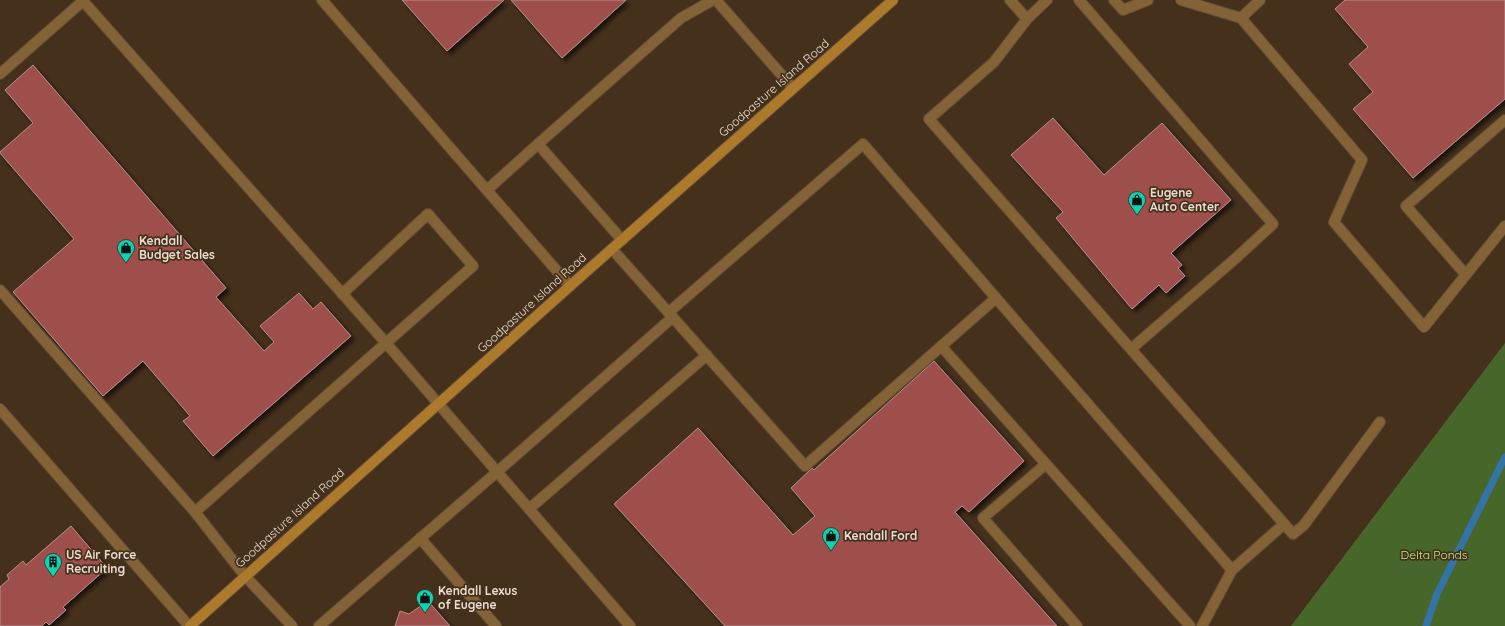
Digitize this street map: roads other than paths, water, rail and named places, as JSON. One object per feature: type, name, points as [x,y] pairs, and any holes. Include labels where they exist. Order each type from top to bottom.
[{"type":"main road","name":"Goodpasture Island Road","points":[[189,626],[893,0]]},
{"type":"lane","points":[[322,0],[570,286]]},
{"type":"lane","points":[[487,190],[681,18],[715,0],[793,88]]},
{"type":"lane","points":[[1010,0],[1027,19]]},
{"type":"lane","points":[[1047,0],[1027,19],[994,62],[930,119],[1293,534],[1304,526],[1380,422]]},
{"type":"lane","points":[[1079,0],[1273,224],[1131,349]]},
{"type":"lane","points":[[1114,0],[1123,10],[1148,0]]},
{"type":"lane","points":[[1181,0],[1241,18],[1362,160],[1334,222],[1424,327],[1505,226]]},
{"type":"lane","points":[[1241,18],[1260,0]]},
{"type":"lane","points":[[0,74],[83,1],[386,343],[630,626]]},
{"type":"lane","points":[[1466,275],[1406,206],[1505,120]]},
{"type":"lane","points":[[538,144],[622,240]]},
{"type":"lane","points":[[319,626],[497,472],[864,144],[1232,570]]},
{"type":"lane","points":[[195,512],[473,266],[428,214],[342,294]]},
{"type":"lane","points":[[612,249],[805,466],[996,298]]},
{"type":"lane","points":[[0,290],[195,512],[245,576],[292,626]]},
{"type":"lane","points":[[941,346],[1190,626]]},
{"type":"lane","points":[[529,509],[706,355]]},
{"type":"lane","points":[[0,409],[189,626]]},
{"type":"lane","points":[[1046,464],[983,518],[1077,626]]},
{"type":"lane","points":[[1202,626],[1232,570],[1284,524]]},
{"type":"lane","points":[[420,538],[496,626]]},
{"type":"waterway","points":[[1426,626],[1437,594],[1505,457]]},
{"type":"place","name":"Eugene Auto Center","points":[[1137,215]]},
{"type":"place","name":"Kendall Budget Sales","points":[[126,263]]},
{"type":"place","name":"Kendall Ford","points":[[831,551]]},
{"type":"place","name":"US Air Force Recruiting","points":[[53,577]]},
{"type":"place","name":"Kendall Lexus of Eugene","points":[[425,613]]},
{"type":"park label","name":"Delta Ponds","points":[[1434,555]]}]
